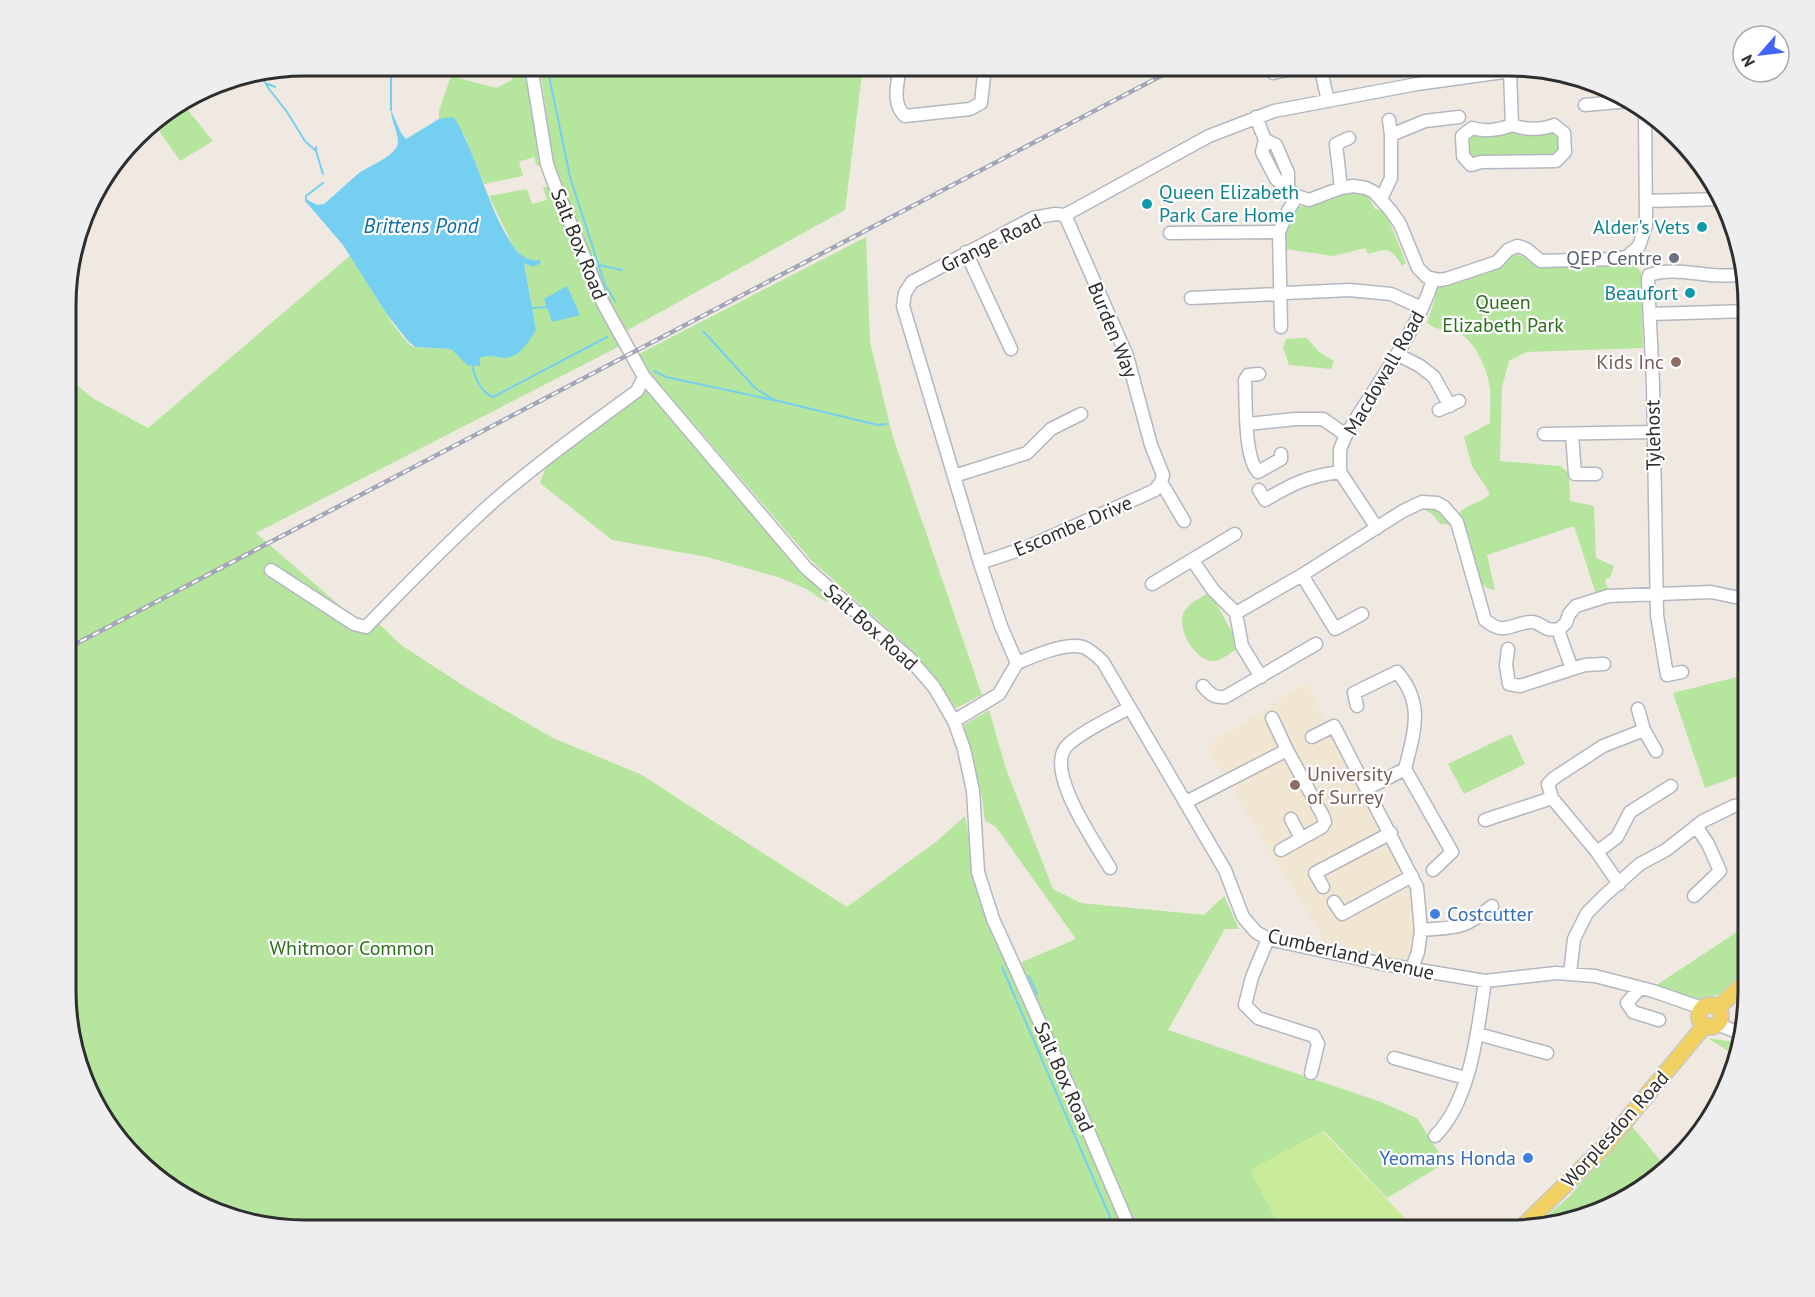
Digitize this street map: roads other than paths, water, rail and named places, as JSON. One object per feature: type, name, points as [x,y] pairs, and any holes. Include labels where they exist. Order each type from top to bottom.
[{"type":"main road","points":[[1718,1008],[1738,989]]},
{"type":"main road","points":[[1708,1005],[1718,1008],[1721,1018],[1711,1025],[1700,1017],[1702,1008],[1708,1005]]},
{"type":"main road","name":"Worplesdon Road","points":[[1530,1220],[1604,1147],[1711,1025]]},
{"type":"street","name":"Salt Box Road","points":[[533,76],[547,164],[552,178],[603,303],[645,377],[806,568],[909,658],[934,687],[954,721],[964,749],[973,791],[978,872],[982,889],[993,919],[1126,1220]]},
{"type":"street","points":[[899,76],[896,102],[899,110],[905,116],[970,109],[981,103],[984,76]]},
{"type":"street","points":[[1322,76],[1328,101]]},
{"type":"street","name":"Grange Road","points":[[1017,663],[1001,626],[980,562],[903,306],[905,293],[912,282],[1034,218],[1055,214],[1065,215],[1209,136],[1256,117],[1434,76]]},
{"type":"street","points":[[1510,76],[1512,125]]},
{"type":"street","points":[[1586,105],[1615,102]]},
{"type":"street","points":[[1256,117],[1264,140],[1276,145],[1288,173],[1292,193],[1288,211],[1279,232],[1283,294],[1281,327]]},
{"type":"street","points":[[1391,135],[1425,121],[1459,117]]},
{"type":"street","points":[[1381,199],[1391,178],[1389,120]]},
{"type":"street","points":[[1292,193],[1309,200],[1341,188],[1353,186],[1366,188],[1381,199],[1400,224],[1418,268],[1433,280],[1446,279],[1497,262],[1512,247],[1517,246],[1530,250],[1534,257],[1541,261],[1627,257],[1640,246],[1646,225],[1645,121]]},
{"type":"street","points":[[1512,125],[1521,128],[1548,128],[1554,125],[1563,134],[1565,152],[1556,161],[1481,162],[1472,165],[1463,156],[1462,136],[1472,128],[1504,129],[1512,125]]},
{"type":"street","points":[[1341,188],[1336,144],[1349,138]]},
{"type":"street","points":[[1646,201],[1712,199]]},
{"type":"street","name":"Burden Way","points":[[1065,215],[1127,356],[1151,446],[1163,475],[1161,482],[1184,520]]},
{"type":"street","points":[[1170,233],[1279,232]]},
{"type":"street","points":[[966,252],[1011,349]]},
{"type":"street","name":"Tylehost","points":[[1682,672],[1667,675],[1657,615],[1649,274],[1690,271],[1709,275],[1737,275]]},
{"type":"street","name":"Macdowall Road","points":[[1340,472],[1340,449],[1346,435],[1397,354],[1422,309],[1433,280]]},
{"type":"street","points":[[1191,298],[1349,290],[1391,294],[1422,309]]},
{"type":"street","points":[[1650,314],[1738,311]]},
{"type":"street","points":[[1397,354],[1420,366],[1434,377],[1449,406]]},
{"type":"street","points":[[1259,374],[1248,375],[1245,380],[1252,466],[1258,472],[1281,459],[1281,454]]},
{"type":"street","points":[[271,570],[354,624],[366,627],[492,503],[542,461],[638,391],[645,377]]},
{"type":"street","points":[[954,476],[1027,453],[1051,429],[1081,414]]},
{"type":"street","points":[[1247,424],[1323,419],[1346,435]]},
{"type":"street","points":[[1544,434],[1653,432]]},
{"type":"street","points":[[1572,434],[1575,474],[1596,474]]},
{"type":"street","points":[[1259,490],[1264,500],[1307,478],[1340,472],[1377,528]]},
{"type":"street","name":"Escombe Drive","points":[[980,562],[1025,548],[1155,490],[1161,482]]},
{"type":"street","points":[[1236,613],[1302,576],[1422,502],[1437,503],[1444,507],[1457,522],[1485,620],[1495,628],[1509,629],[1532,622],[1540,623],[1548,629],[1558,630],[1566,623],[1569,614],[1576,606],[1608,596],[1711,592],[1738,598]]},
{"type":"street","points":[[1152,584],[1235,534]]},
{"type":"street","points":[[1193,561],[1213,590],[1236,613],[1242,646],[1260,677]]},
{"type":"street","points":[[1302,576],[1335,629],[1362,614]]},
{"type":"street","points":[[1558,630],[1572,669]]},
{"type":"street","points":[[1203,686],[1209,694],[1216,698],[1225,697],[1316,644]]},
{"type":"street","name":"Cumberland Avenue","points":[[1017,663],[1054,650],[1084,647],[1103,662],[1225,870],[1243,917],[1256,932],[1269,939],[1368,961],[1485,981],[1542,974],[1570,973],[1595,976],[1702,1008]]},
{"type":"street","points":[[1508,649],[1506,665],[1509,684],[1520,686],[1585,665],[1604,664]]},
{"type":"street","points":[[954,721],[999,694],[1017,663]]},
{"type":"street","points":[[1357,706],[1354,693],[1397,672],[1404,680],[1414,700],[1416,724],[1405,769],[1452,852],[1433,870]]},
{"type":"street","points":[[1110,868],[1070,798],[1062,776],[1062,752],[1073,740],[1129,708]]},
{"type":"street","points":[[1638,709],[1644,730],[1656,751]]},
{"type":"street","points":[[1272,718],[1325,822],[1322,827],[1281,850]]},
{"type":"street","points":[[1312,737],[1334,726],[1368,788],[1417,887],[1421,930],[1418,952],[1412,968]]},
{"type":"street","points":[[1619,884],[1597,852],[1552,798],[1548,784],[1603,746],[1644,730]]},
{"type":"street","points":[[1186,802],[1287,750]]},
{"type":"street","points":[[1368,788],[1405,769]]},
{"type":"street","points":[[1597,852],[1617,837],[1630,812],[1671,786]]},
{"type":"street","points":[[1485,820],[1552,798]]},
{"type":"street","points":[[1570,973],[1574,939],[1587,913],[1640,864],[1666,850],[1696,826],[1738,805]]},
{"type":"street","points":[[1291,819],[1301,838]]},
{"type":"street","points":[[1694,896],[1720,871],[1708,844],[1696,826]]},
{"type":"street","points":[[1323,887],[1315,873],[1391,833]]},
{"type":"street","points":[[1334,902],[1342,914],[1412,876]]},
{"type":"street","points":[[1421,930],[1462,927],[1477,919],[1492,906]]},
{"type":"street","points":[[1269,939],[1252,977],[1245,1005],[1258,1018],[1314,1036],[1318,1044],[1311,1073]]},
{"type":"street","points":[[1435,1136],[1445,1126],[1458,1106],[1478,1034],[1485,981]]},
{"type":"street","points":[[1640,988],[1627,1003],[1633,1011],[1659,1020]]},
{"type":"street","points":[[1711,1025],[1735,1032]]},
{"type":"street","points":[[1478,1034],[1547,1053]]},
{"type":"street","points":[[1394,1058],[1465,1078]]},
{"type":"water","name":"Brittens Pond","points":[[391,110],[406,139],[439,119],[454,117],[470,149],[496,215],[513,246],[525,257],[540,260],[541,263],[533,267],[524,263],[536,330],[515,355],[504,358],[487,356],[480,358],[480,366],[467,365],[451,349],[415,347],[386,313],[343,245],[306,202],[306,199],[317,205],[324,204],[359,173],[382,160],[397,147],[397,134]]},
{"type":"water","points":[[567,286],[580,315],[552,322],[544,299]]},
{"type":"waterway","points":[[391,76],[391,110]]},
{"type":"waterway","points":[[549,76],[570,177],[605,285],[615,301]]},
{"type":"waterway","points":[[264,80],[305,141],[316,151]]},
{"type":"waterway","points":[[268,84],[275,87]]},
{"type":"waterway","points":[[316,147],[323,174]]},
{"type":"waterway","points":[[306,201],[306,196],[323,183]]},
{"type":"waterway","points":[[599,265],[622,270]]},
{"type":"waterway","points":[[531,308],[549,307]]},
{"type":"waterway","points":[[703,331],[755,388],[774,400],[878,425],[886,424]]},
{"type":"waterway","points":[[472,363],[478,383],[488,395],[493,397],[607,337]]},
{"type":"waterway","points":[[654,371],[666,377],[773,400]]},
{"type":"waterway","points":[[1002,967],[1111,1220]]},
{"type":"waterway","points":[[1029,976],[1037,994]]},
{"type":"railway","points":[[76,644],[1161,76]]},
{"type":"place","name":"Queen Elizabeth Park Care Home","points":[[1147,204]]},
{"type":"place","name":"Alder's Vets","points":[[1702,227]]},
{"type":"place","name":"QEP Centre","points":[[1674,258]]},
{"type":"place","name":"Beaufort","points":[[1690,293]]},
{"type":"place","name":"Kids Inc","points":[[1676,362]]},
{"type":"place","name":"University of Surrey","points":[[1295,785]]},
{"type":"place","name":"Costcutter","points":[[1435,914]]},
{"type":"place","name":"Yeomans Honda","points":[[1528,1158]]},
{"type":"park label","name":"Queen Elizabeth Park","points":[[1503,314]]},
{"type":"park label","name":"Whitmoor Common","points":[[352,948]]}]
